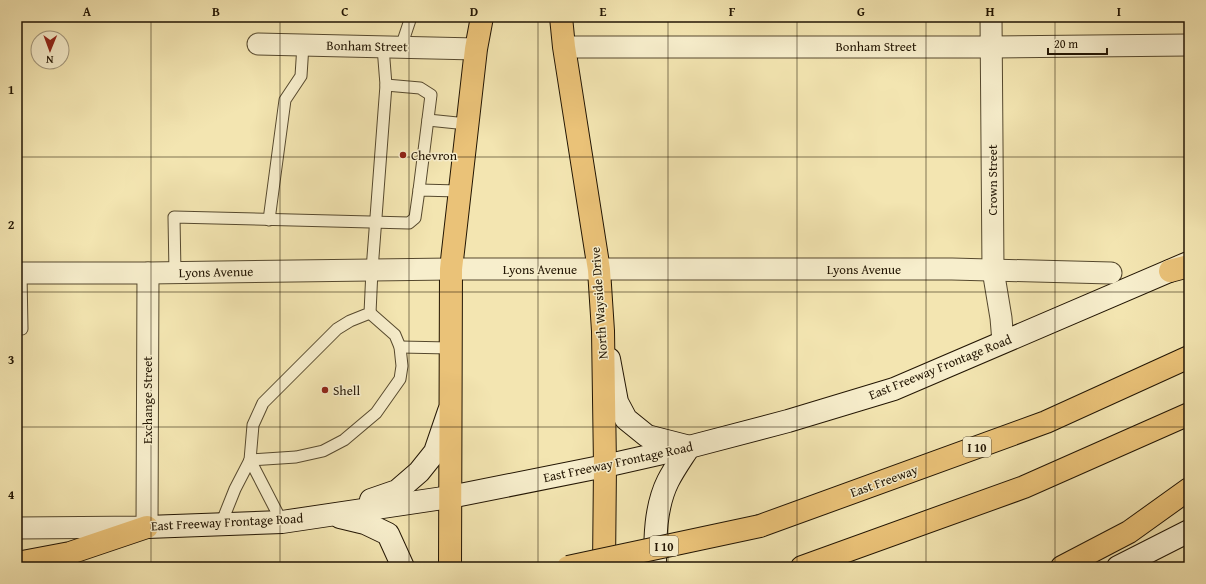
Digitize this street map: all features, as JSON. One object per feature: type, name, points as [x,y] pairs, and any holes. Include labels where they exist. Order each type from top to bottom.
[{"type":"main road","points":[[450,567],[451,269],[476,49],[482,17]]},
{"type":"main road","name":"North Wayside Drive","points":[[561,17],[564,47],[599,270],[603,331],[605,466],[604,567]]},
{"type":"main road","name":"East Freeway Frontage Road","points":[[147,527],[282,522],[450,497],[605,466],[689,447],[788,421],[883,393],[1183,267]]},
{"type":"main road","points":[[603,331],[618,402],[626,419],[647,436],[689,447],[667,482],[660,505],[655,534],[655,567]]},
{"type":"main road","name":"East Freeway","points":[[568,567],[760,526],[1046,422],[1189,357]]},
{"type":"main road","points":[[329,515],[397,491],[419,472],[435,452],[450,408]]},
{"type":"main road","points":[[802,567],[859,548],[1024,487],[1189,414]]},
{"type":"main road","points":[[1062,567],[1129,532],[1189,489]]},
{"type":"main road","points":[[329,515],[365,523],[388,534],[403,567]]},
{"type":"main road","points":[[17,563],[70,554],[147,527]]},
{"type":"main road","points":[[1118,567],[1189,531]]},
{"type":"street","name":"Crown Street","points":[[991,17],[993,270],[1001,318],[1003,342]]},
{"type":"street","name":"Bonham Street","points":[[258,44],[476,49]]},
{"type":"street","name":"Bonham Street","points":[[564,47],[992,47],[1189,45]]},
{"type":"street","name":"Lyons Avenue","points":[[19,273],[175,273],[451,269],[993,270],[1111,273]]},
{"type":"street","name":"Exchange Street","points":[[147,527],[148,273]]},
{"type":"street","name":"East Freeway Frontage Road","points":[[17,528],[147,527]]},
{"type":"lane","points":[[370,313],[386,86],[392,47],[411,17]]},
{"type":"lane","points":[[269,220],[285,100],[301,76],[303,45]]},
{"type":"lane","points":[[175,273],[174,217],[409,223],[415,218],[431,96],[420,88],[386,86]]},
{"type":"lane","points":[[428,120],[467,124]]},
{"type":"lane","points":[[419,190],[459,191]]},
{"type":"lane","points":[[17,329],[22,329],[19,273]]},
{"type":"lane","points":[[250,460],[296,457],[323,451],[344,440],[376,413],[400,379],[402,366],[400,347],[395,335],[370,313]]},
{"type":"lane","points":[[221,524],[235,489],[250,460],[253,425],[263,402],[337,329],[350,321],[370,313]]},
{"type":"lane","points":[[400,347],[450,348]]},
{"type":"lane","points":[[250,460],[282,522]]},
{"type":"place","name":"Chevron","points":[[403,155]]},
{"type":"place","name":"Shell","points":[[325,390]]}]
